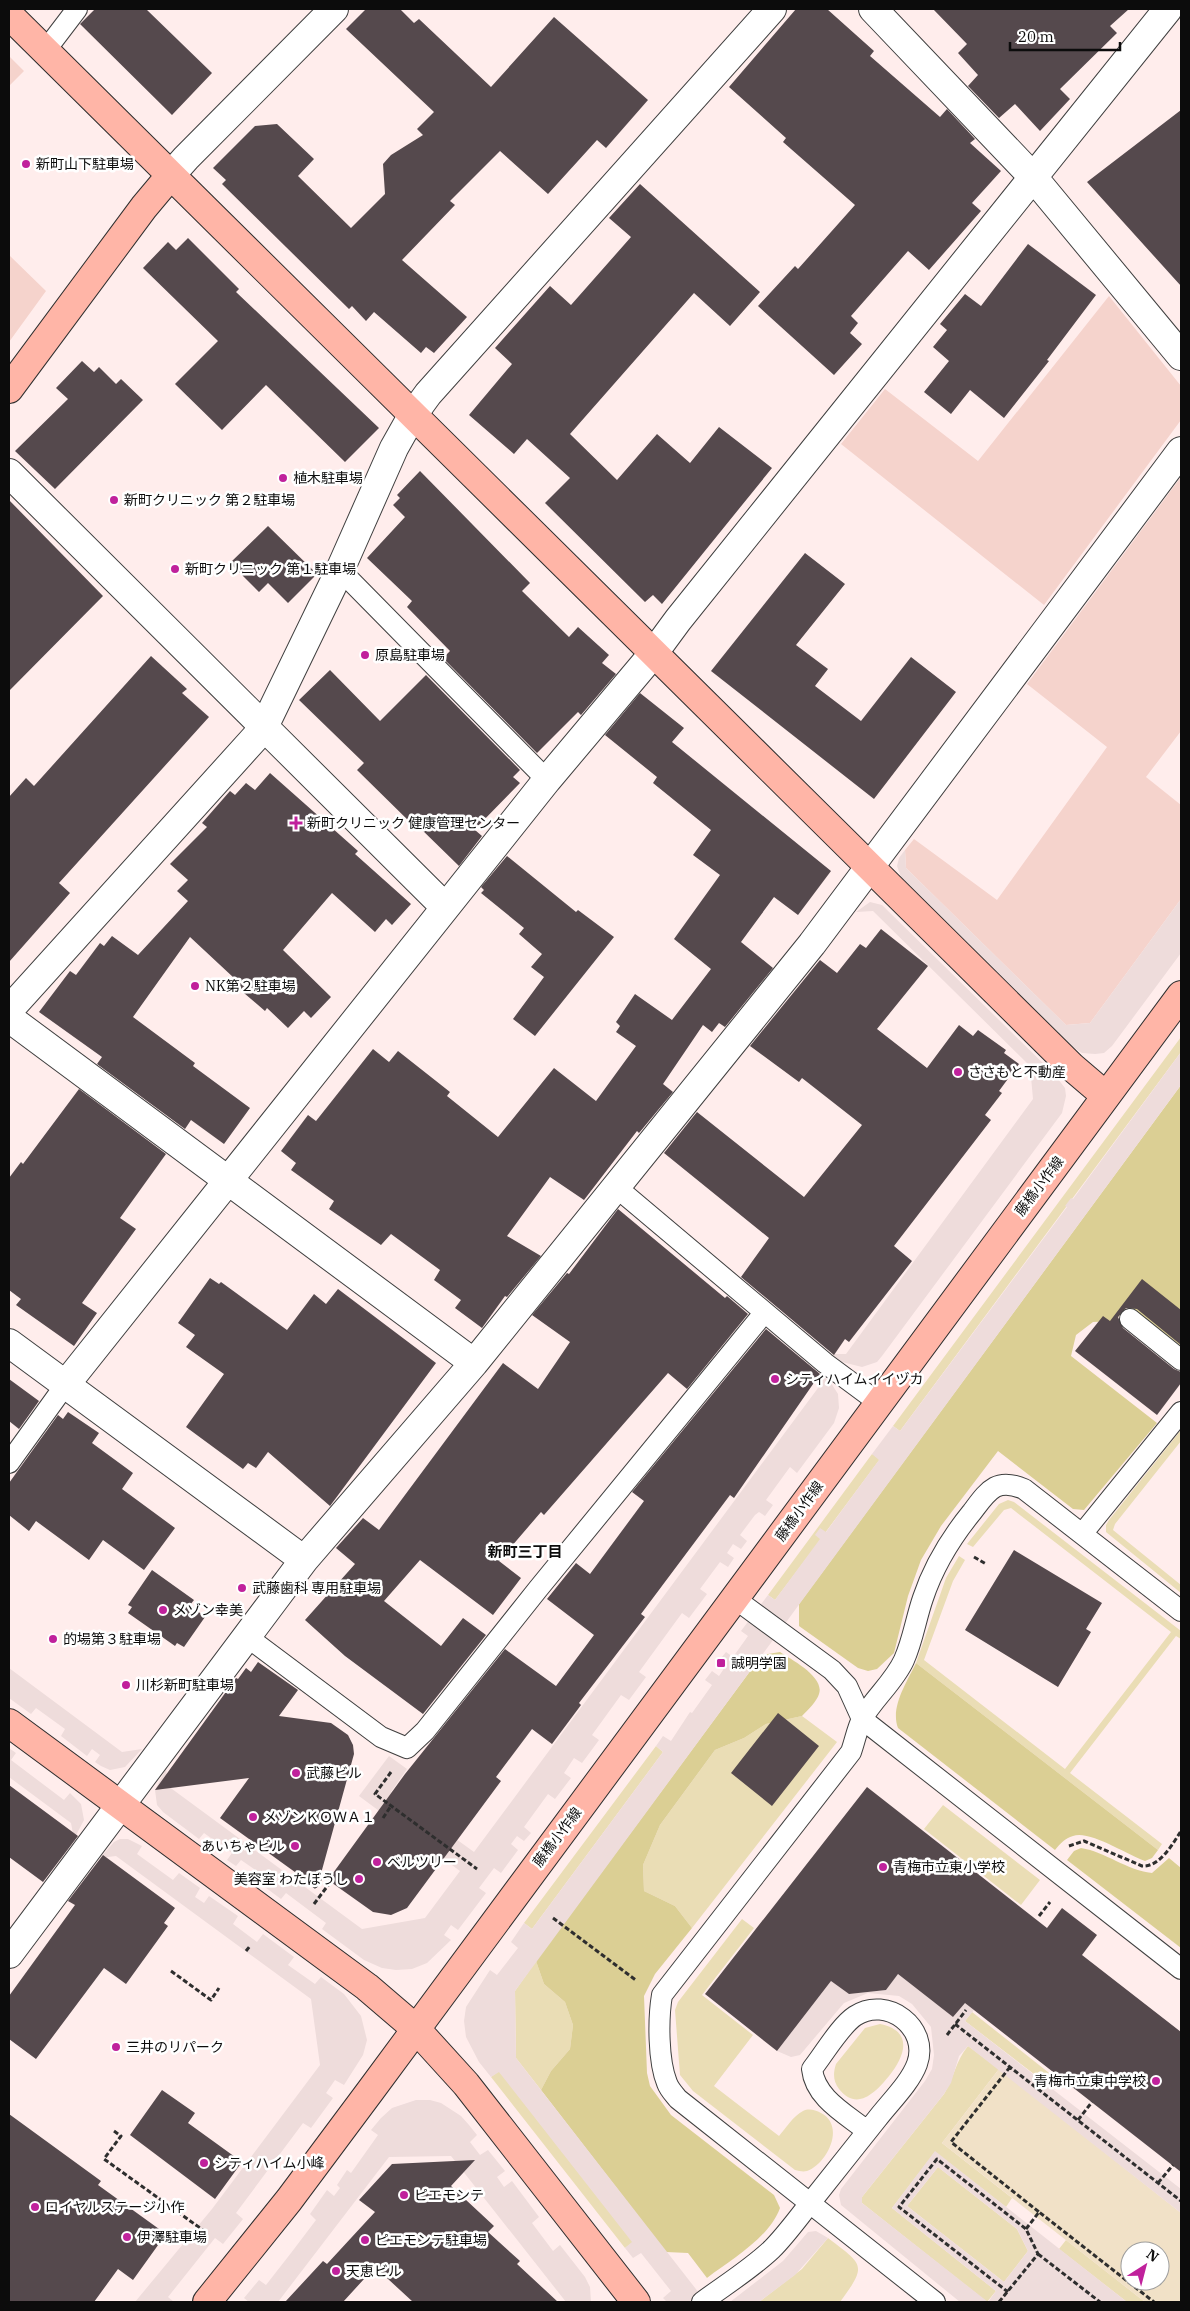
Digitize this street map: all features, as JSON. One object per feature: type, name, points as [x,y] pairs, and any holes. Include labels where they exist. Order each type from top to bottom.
[{"type":"street","points":[[9,389],[138,215],[170,176],[334,9]]},
{"type":"street","points":[[9,1010],[263,729],[340,570],[394,448],[412,416],[435,386],[772,9]]},
{"type":"street","points":[[874,9],[1032,177],[1181,356]]},
{"type":"street","points":[[66,1384],[546,780],[653,654],[678,620],[1168,9]]},
{"type":"street","points":[[9,15],[869,868],[1072,1068],[1106,1096]]},
{"type":"street","points":[[9,1954],[304,1560],[474,1363],[812,944],[1181,451]]},
{"type":"street","points":[[9,473],[263,729],[445,907]]},
{"type":"street","name":"藤橋小作線","points":[[208,2302],[289,2200],[1181,994]]},
{"type":"street","points":[[9,1018],[229,1179],[474,1363]]},
{"type":"street","points":[[9,1342],[304,1560]]},
{"type":"street","points":[[9,1723],[367,1987],[416,2029],[487,2110],[628,2299]]},
{"type":"lane","points":[[46,51],[77,9]]},
{"type":"lane","points":[[340,570],[546,780]]},
{"type":"lane","points":[[616,1187],[764,1313],[825,1363],[879,1403]]},
{"type":"lane","points":[[246,1636],[381,1737],[407,1748],[425,1731],[538,1588],[764,1313]]},
{"type":"lane","points":[[1130,1319],[1181,1360]]},
{"type":"lane","points":[[9,1463],[66,1384]]},
{"type":"lane","points":[[1082,1534],[1181,1412]]},
{"type":"lane","points":[[936,2302],[690,2110],[667,2086],[662,2071],[660,2010],[662,1995],[851,1752],[862,1719],[896,1675],[904,1659],[922,1599],[944,1550],[985,1494],[998,1485],[1011,1484],[1024,1489],[1181,1612]]},
{"type":"lane","points":[[734,1598],[832,1670],[847,1686],[862,1719],[1181,1969]]},
{"type":"lane","points":[[702,2302],[771,2250],[810,2203],[867,2131],[912,2073],[919,2056],[918,2041],[912,2027],[902,2016],[888,2010],[874,2009],[853,2017],[812,2069],[814,2082],[822,2094],[867,2131]]},
{"type":"path","points":[[394,1767],[375,1794],[477,1869]]},
{"type":"path","points":[[383,1818],[391,1806]]},
{"type":"path","points":[[1052,1868],[1070,1845],[1084,1841],[1142,1866],[1150,1866],[1156,1863],[1181,1831]]},
{"type":"path","points":[[314,1904],[332,1880],[324,1874],[315,1887],[308,1882],[317,1872]]},
{"type":"path","points":[[553,1918],[639,1982]]},
{"type":"path","points":[[246,1952],[250,1946]]},
{"type":"path","points":[[171,1971],[211,2000],[219,1988]]},
{"type":"path","points":[[946,2036],[966,2010]]},
{"type":"path","points":[[955,2024],[1181,2202]]},
{"type":"path","points":[[1010,2067],[951,2142],[1154,2302]]},
{"type":"path","points":[[1078,2120],[1092,2102]]},
{"type":"path","points":[[114,2131],[121,2136],[104,2159],[207,2233]]},
{"type":"path","points":[[1008,2292],[899,2207],[936,2159],[1026,2229],[1038,2254],[1100,2302]]},
{"type":"path","points":[[1158,2183],[1173,2165]]},
{"type":"path","points":[[1026,2229],[1039,2212]]},
{"type":"path","points":[[999,2302],[1038,2254]]},
{"type":"shaded area","points":[[9,56],[24,71],[9,86]]},
{"type":"shaded area","points":[[9,255],[46,291],[9,342]]},
{"type":"shaded area","points":[[1109,296],[1181,386],[1181,420],[1044,605],[841,444],[885,389],[978,461]]},
{"type":"shaded area","points":[[1181,477],[1181,731],[1146,777],[1181,805],[1181,899],[1090,1023],[1066,1025],[906,868],[905,850],[914,839],[997,900],[1107,747],[1027,684]]},
{"type":"shaded area","points":[[905,850],[906,868],[1066,1025],[1090,1023],[1181,899],[1181,953],[1112,1046],[1104,1053],[1082,1053],[1070,1045],[901,877],[897,866],[899,858]]},
{"type":"shaded area","points":[[870,902],[882,905],[1054,1074],[1065,1088],[1066,1096],[1062,1113],[882,1356],[877,1362],[862,1367],[842,1362],[831,1354],[846,1354],[1033,1099],[1030,1066],[873,911],[856,912]]},
{"type":"shaded area","points":[[1181,1037],[1181,1052],[900,1431],[893,1426]]},
{"type":"shaded area","points":[[1181,1052],[1181,1085],[515,1991],[516,2058],[706,2302],[667,2302],[663,2298],[671,2291],[641,2253],[633,2258],[625,2248],[632,2242],[499,2072],[491,2077],[479,2062],[466,2037],[464,2021],[466,2007],[490,1970],[497,1975],[518,1948],[511,1942],[524,1923],[532,1929],[663,1752],[656,1746],[663,1736],[671,1741],[690,1712],[692,1713],[712,1685],[705,1680],[712,1671],[719,1676],[725,1667],[718,1662],[726,1652],[733,1657],[748,1636],[741,1631],[768,1595],[775,1600],[820,1539],[815,1535],[820,1528],[826,1532],[879,1460],[872,1454],[893,1426],[900,1431]]},
{"type":"shaded area","points":[[1181,1085],[1181,1346],[1128,1305],[1115,1321],[1093,1322],[1076,1335],[1071,1356],[1157,1423],[1084,1510],[1073,1509],[998,1451],[941,1526],[921,1560],[908,1596],[894,1653],[877,1669],[868,1671],[858,1668],[799,1626],[799,1604]]},
{"type":"shaded area","points":[[814,1369],[831,1383],[838,1394],[839,1408],[834,1423],[797,1473],[790,1467],[766,1500],[773,1505],[765,1516],[759,1512],[755,1515],[740,1535],[747,1541],[741,1549],[733,1544],[727,1553],[734,1558],[728,1567],[720,1562],[700,1589],[707,1594],[689,1618],[682,1613],[639,1672],[646,1677],[629,1700],[621,1695],[592,1735],[599,1740],[582,1763],[574,1758],[564,1773],[571,1778],[555,1799],[548,1794],[524,1827],[531,1833],[524,1841],[517,1836],[511,1844],[518,1850],[501,1873],[494,1868],[479,1888],[486,1893],[458,1930],[451,1925],[444,1935],[451,1940],[427,1963],[412,1969],[396,1970],[382,1968],[364,1960],[322,1929],[326,1923],[286,1893],[281,1899],[250,1876],[254,1869],[241,1860],[236,1866],[227,1860],[232,1853],[204,1833],[199,1839],[163,1812],[157,1805],[155,1790],[166,1768],[168,1786],[362,1929],[425,1918],[460,1871],[359,1796],[389,1756],[407,1769],[391,1792],[474,1852],[818,1388]]},
{"type":"shaded area","points":[[1181,1430],[1181,1441],[1115,1524],[1113,1530],[1181,1585],[1181,1593],[1106,1532],[1106,1525]]},
{"type":"shaded area","points":[[872,1454],[880,1459],[825,1533],[821,1529],[821,1539],[775,1600],[768,1595]]},
{"type":"shaded area","points":[[1008,1500],[1014,1502],[1181,1631],[1181,1639],[1176,1636],[1070,1773],[1162,1844],[1158,1850],[916,1663],[946,1578],[959,1556],[965,1560],[953,1581],[924,1660],[1065,1769],[1171,1632],[1011,1508],[1004,1510],[973,1547],[967,1544],[999,1504]]},
{"type":"shaded area","points":[[780,1652],[799,1664],[817,1681],[820,1688],[816,1700],[802,1716],[766,1724],[744,1738],[715,1750],[660,1825],[643,1865],[644,1891],[675,1906],[692,1928],[655,1974],[644,1996],[647,2073],[650,2086],[671,2115],[774,2195],[780,2208],[775,2219],[759,2238],[707,2278],[688,2253],[666,2252],[541,2090],[551,2071],[570,2049],[573,2025],[565,2002],[544,1984],[536,1961],[762,1655]]},
{"type":"shaded area","points":[[916,1663],[1158,1850],[1152,1858],[1145,1861],[1099,1840],[1080,1835],[1068,1838],[1055,1850],[898,1728],[896,1712],[898,1703],[904,1686]]},
{"type":"shaded area","points":[[9,1668],[122,1752],[142,1749],[125,1767],[110,1770],[101,1766],[95,1762],[100,1755],[92,1749],[87,1756],[61,1736],[65,1729],[36,1708],[31,1714],[9,1698]]},
{"type":"shaded area","points":[[802,1716],[837,1742],[692,1928],[675,1906],[644,1891],[643,1865],[660,1825],[715,1750],[744,1738],[766,1724]]},
{"type":"shaded area","points":[[656,1746],[663,1752],[532,1929],[524,1923]]},
{"type":"shaded area","points":[[9,1748],[16,1753],[11,1760],[64,1800],[70,1793],[81,1804],[84,1820],[74,1839],[71,1823],[9,1777]]},
{"type":"shaded area","points":[[943,1805],[1040,1880],[1021,1905],[924,1829]]},
{"type":"shaded area","points":[[120,1839],[128,1839],[142,1846],[137,1854],[173,1880],[179,1873],[200,1888],[195,1897],[204,1903],[209,1896],[238,1916],[233,1924],[257,1942],[263,1934],[294,1957],[288,1965],[315,1984],[321,1977],[344,1994],[361,2016],[367,2040],[363,2055],[344,2085],[335,2080],[326,2093],[333,2098],[311,2128],[303,2123],[236,2213],[243,2219],[223,2244],[215,2238],[168,2297],[174,2302],[135,2302],[212,2209],[320,2065],[311,1999],[116,1856],[100,1858],[114,1842]]},
{"type":"shaded area","points":[[1081,1848],[1099,1853],[1133,1868],[1152,1873],[1169,1858],[1181,1868],[1181,1948],[1067,1860],[1074,1851]]},
{"type":"shaded area","points":[[742,1919],[754,1928],[702,1995],[753,2035],[714,2086],[779,2136],[799,2113],[805,2110],[816,2111],[828,2119],[833,2135],[831,2144],[821,2161],[807,2171],[795,2170],[693,2091],[680,2075],[675,2010],[678,2002]]},
{"type":"shaded area","points":[[536,1961],[544,1984],[565,2002],[573,2025],[570,2049],[551,2071],[541,2090],[516,2058],[515,1991]]},
{"type":"shaded area","points":[[898,1974],[953,2017],[965,2002],[974,2010],[965,2021],[1181,2189],[1181,2213],[968,2046],[959,2056],[951,2083],[944,2094],[862,2197],[862,2203],[988,2302],[960,2302],[841,2205],[839,2195],[841,2189],[925,2081],[932,2069],[934,2055],[931,2027],[912,2004],[899,1996],[868,1993],[844,2003],[800,2055],[791,2057],[777,2051],[831,1981],[849,1994],[886,1990]]},
{"type":"shaded area","points":[[972,2012],[1058,2080],[1052,2088],[965,2021]]},
{"type":"shaded area","points":[[880,2024],[891,2027],[898,2032],[902,2038],[902,2053],[895,2068],[878,2088],[866,2097],[853,2099],[846,2096],[836,2083],[834,2074],[836,2064],[865,2028]]},
{"type":"shaded area","points":[[968,2046],[999,2069],[942,2143],[1012,2198],[1006,2207],[935,2152],[892,2208],[996,2291],[987,2302],[862,2203],[862,2197],[944,2094]]},
{"type":"shaded area","points":[[999,2069],[1181,2213],[1181,2302],[1145,2302],[1131,2291],[1170,2291],[1170,2241],[1120,2241],[1120,2282],[942,2143]]},
{"type":"shaded area","points":[[499,2071],[633,2242],[625,2248],[491,2077]]},
{"type":"shaded area","points":[[416,2100],[430,2100],[441,2103],[461,2116],[469,2125],[477,2135],[470,2142],[480,2155],[488,2150],[505,2171],[497,2177],[504,2187],[512,2181],[539,2217],[532,2223],[553,2251],[560,2245],[585,2277],[590,2287],[591,2302],[566,2302],[451,2156],[389,2157],[278,2302],[249,2302],[244,2298],[259,2280],[266,2285],[291,2253],[316,2220],[310,2214],[327,2190],[334,2196],[340,2188],[337,2185],[347,2170],[351,2173],[378,2135],[371,2130],[381,2118],[392,2108]]},
{"type":"shaded area","points":[[935,2151],[1127,2302],[988,2302],[996,2291],[892,2208]],"holes":[[[938,2167],[1017,2229],[1028,2251],[1004,2282],[907,2206]]]},
{"type":"shaded area","points":[[938,2167],[1017,2229],[1028,2251],[1004,2282],[907,2206]]},
{"type":"shaded area","points":[[816,2231],[828,2238],[795,2275],[759,2302],[730,2302],[783,2261],[808,2232]]},
{"type":"shaded area","points":[[828,2238],[849,2254],[858,2266],[855,2280],[840,2302],[759,2302],[802,2269]]},
{"type":"shaded area","points":[[1066,2240],[1120,2282],[1120,2291],[1131,2291],[1145,2302],[1127,2302],[1059,2249]]},
{"type":"building","points":[[95,9],[146,9],[212,73],[172,115],[80,24]]},
{"type":"building","points":[[366,9],[400,9],[414,23],[419,19],[491,87],[554,17],[648,100],[606,148],[597,140],[548,194],[500,151],[450,201],[455,205],[402,260],[467,317],[434,353],[426,347],[421,353],[374,312],[366,321],[352,306],[349,309],[222,184],[226,180],[213,168],[255,126],[277,124],[314,159],[298,176],[351,228],[385,194],[383,164],[391,155],[423,135],[417,129],[434,112],[346,29]]},
{"type":"building","points":[[796,9],[827,9],[874,51],[870,56],[940,117],[947,109],[975,139],[970,143],[1001,171],[972,203],[981,211],[929,270],[908,251],[851,316],[858,323],[850,333],[862,344],[834,375],[758,306],[795,266],[798,269],[855,205],[783,142],[786,138],[729,87]]},
{"type":"building","points":[[933,9],[1129,9],[1110,26],[1117,33],[1060,89],[1070,99],[1040,131],[1015,104],[999,118],[968,86],[978,75],[958,53],[967,44]]},
{"type":"building","points":[[1181,110],[1181,286],[1087,182]]},
{"type":"building","points":[[640,184],[760,292],[730,326],[694,293],[570,434],[617,480],[657,434],[690,463],[719,427],[772,468],[662,604],[653,595],[645,602],[545,503],[570,478],[527,439],[514,454],[469,415],[512,364],[495,348],[550,286],[571,305],[631,237],[609,218]]},
{"type":"building","points":[[188,238],[239,289],[236,292],[379,428],[345,462],[266,385],[222,430],[175,384],[218,341],[143,268],[168,242],[176,250]]},
{"type":"building","points":[[1028,244],[1096,295],[1047,360],[1049,361],[1004,418],[970,390],[951,414],[924,392],[949,361],[933,347],[947,330],[940,324],[965,294],[981,306]]},
{"type":"building","points":[[82,361],[94,372],[99,367],[116,384],[121,379],[143,400],[55,489],[15,451],[68,399],[56,388]]},
{"type":"building","points":[[420,471],[530,583],[522,591],[569,637],[578,627],[609,655],[602,663],[616,674],[581,715],[578,712],[537,753],[443,658],[450,651],[407,607],[412,601],[367,558],[405,517],[393,505],[400,498],[397,495]]},
{"type":"building","points":[[9,500],[103,596],[9,691]]},
{"type":"building","points":[[268,526],[317,574],[288,603],[268,583],[259,592],[230,563]]},
{"type":"building","points":[[805,553],[845,584],[796,645],[828,669],[815,686],[861,721],[911,657],[956,692],[874,799],[711,671]]},
{"type":"building","points":[[151,656],[187,689],[182,693],[209,717],[59,883],[70,893],[9,962],[9,797],[26,778],[34,786]]},
{"type":"building","points":[[330,670],[380,721],[426,675],[520,770],[513,777],[520,783],[477,827],[475,830],[482,836],[459,866],[418,826],[416,828],[357,770],[364,763],[299,700]]},
{"type":"building","points":[[640,693],[684,728],[672,742],[831,871],[798,915],[774,897],[741,942],[773,968],[725,1027],[719,1023],[712,1032],[703,1025],[663,1084],[673,1092],[639,1133],[637,1131],[584,1200],[550,1177],[507,1236],[541,1256],[507,1297],[505,1296],[482,1328],[455,1308],[461,1300],[434,1280],[440,1270],[391,1234],[381,1245],[329,1209],[334,1201],[291,1170],[296,1163],[281,1151],[308,1115],[316,1121],[373,1049],[389,1062],[398,1051],[450,1092],[447,1096],[498,1137],[554,1068],[596,1101],[636,1046],[616,1032],[620,1026],[616,1022],[635,994],[672,1020],[711,969],[674,939],[720,875],[693,855],[711,830],[653,783],[657,777],[605,735]]},
{"type":"building","points":[[270,773],[358,851],[355,854],[411,904],[392,925],[386,919],[375,932],[332,893],[283,950],[331,997],[311,1018],[304,1011],[288,1028],[267,1008],[265,1011],[231,982],[234,978],[190,937],[133,1017],[195,1063],[193,1066],[250,1108],[224,1144],[191,1120],[185,1129],[97,1064],[102,1057],[39,1012],[70,971],[76,975],[100,943],[104,946],[112,936],[138,955],[188,901],[177,891],[188,880],[170,864],[207,827],[202,823],[230,791],[235,795],[246,783],[255,790]]},
{"type":"building","points":[[507,856],[576,912],[578,910],[614,937],[535,1036],[513,1019],[544,977],[531,967],[542,954],[519,934],[524,928],[481,893],[484,890],[481,887]]},
{"type":"building","points":[[881,929],[928,966],[877,1029],[927,1068],[959,1025],[973,1036],[978,1030],[1006,1050],[1004,1053],[1019,1064],[999,1091],[1002,1093],[985,1115],[991,1120],[894,1246],[912,1261],[849,1342],[845,1339],[834,1355],[741,1277],[769,1238],[664,1153],[697,1112],[804,1197],[862,1125],[802,1078],[799,1082],[750,1046],[820,960],[837,973],[860,944],[866,948]]},
{"type":"building","points":[[79,1089],[166,1154],[120,1218],[136,1229],[82,1303],[97,1313],[74,1346],[16,1305],[21,1299],[9,1290],[9,1178],[21,1162],[23,1164]]},
{"type":"building","points":[[618,1209],[725,1298],[727,1296],[748,1314],[687,1389],[668,1373],[544,1515],[541,1512],[499,1561],[521,1578],[493,1615],[420,1560],[384,1601],[441,1646],[463,1618],[486,1635],[423,1714],[345,1656],[305,1620],[355,1564],[336,1548],[363,1518],[379,1530],[503,1363],[538,1389],[570,1342],[532,1315],[567,1273],[569,1274]]},
{"type":"building","points":[[210,1278],[219,1284],[221,1282],[287,1330],[314,1294],[326,1304],[338,1289],[436,1363],[330,1506],[268,1452],[256,1468],[248,1463],[243,1469],[186,1427],[224,1374],[186,1347],[195,1335],[178,1323]]},
{"type":"building","points":[[1142,1279],[1181,1310],[1181,1345],[1137,1309],[1126,1308],[1118,1317],[1123,1328],[1174,1369],[1181,1372],[1181,1383],[1157,1415],[1075,1351],[1103,1316],[1110,1321]]},
{"type":"building","points":[[766,1329],[820,1374],[734,1498],[730,1495],[641,1614],[645,1617],[579,1703],[581,1705],[552,1744],[532,1729],[496,1777],[501,1781],[407,1908],[391,1915],[373,1912],[328,1880],[405,1774],[505,1649],[556,1686],[594,1635],[547,1599],[576,1563],[590,1574],[644,1501],[632,1492]]},
{"type":"building","points":[[9,1379],[39,1401],[19,1429],[9,1421]]},
{"type":"building","points":[[68,1412],[99,1433],[92,1443],[133,1473],[122,1489],[175,1528],[144,1570],[103,1540],[89,1560],[36,1521],[29,1531],[9,1515],[9,1483],[58,1415],[63,1419]]},
{"type":"building","points":[[1014,1550],[1102,1603],[1086,1629],[1091,1632],[1058,1687],[965,1630]]},
{"type":"building","name":"メゾン幸美","points":[[152,1570],[194,1600],[190,1605],[205,1617],[184,1647],[177,1643],[175,1646],[128,1613],[132,1607],[128,1605]]},
{"type":"building","points":[[258,1662],[298,1690],[279,1716],[331,1723],[348,1735],[353,1745],[354,1754],[317,1888],[220,1818],[249,1778],[155,1790],[236,1678],[238,1679],[246,1668],[251,1672]]},
{"type":"building","points":[[778,1713],[819,1746],[772,1806],[731,1773]]},
{"type":"building","points":[[9,1785],[78,1836],[43,1882],[9,1857]]},
{"type":"building","points":[[867,1787],[1047,1928],[1062,1908],[1097,1935],[1082,1955],[1181,2032],[1181,2172],[965,2003],[953,2017],[898,1974],[886,1990],[849,1994],[831,1981],[777,2051],[705,1994]]},
{"type":"building","points":[[103,1855],[175,1908],[164,1923],[168,1926],[126,1984],[104,1968],[36,2059],[9,2039],[9,1996],[75,1905],[68,1901]]},
{"type":"building","points":[[162,2090],[195,2113],[188,2123],[242,2162],[215,2199],[130,2135]]},
{"type":"building","points":[[9,2114],[101,2181],[98,2185],[166,2234],[133,2280],[118,2269],[94,2302],[9,2302]]},
{"type":"building","points":[[475,2160],[451,2186],[494,2226],[488,2232],[520,2261],[517,2264],[558,2302],[413,2302],[375,2267],[343,2302],[285,2302],[323,2261],[327,2264],[375,2212],[359,2200],[392,2164]]},
{"type":"place","name":"新町山下駐車場","points":[[26,164]]},
{"type":"place","name":"植木駐車場","points":[[283,478]]},
{"type":"place","name":"新町クリニック 第２駐車場","points":[[114,500]]},
{"type":"place","name":"新町クリニック 第１駐車場","points":[[175,569]]},
{"type":"place","name":"原島駐車場","points":[[365,655]]},
{"type":"place","name":"新町クリニック 健康管理センター","points":[[296,823]]},
{"type":"place","name":"NK第２駐車場","points":[[195,986]]},
{"type":"place","name":"ささもと不動産","points":[[958,1072]]},
{"type":"place","name":"シティハイムイイヅカ","points":[[775,1379]]},
{"type":"place","name":"武藤歯科 専用駐車場","points":[[242,1588]]},
{"type":"place","name":"メゾン幸美","points":[[163,1610]]},
{"type":"place","name":"的場第３駐車場","points":[[53,1639]]},
{"type":"place","name":"誠明学園","points":[[721,1663]]},
{"type":"place","name":"川杉新町駐車場","points":[[126,1685]]},
{"type":"place","name":"武藤ビル","points":[[296,1773]]},
{"type":"place","name":"メゾンＫＯＷＡ１","points":[[253,1817]]},
{"type":"place","name":"あいちゃビル","points":[[295,1846]]},
{"type":"place","name":"ベルツリー","points":[[377,1862]]},
{"type":"place","name":"青梅市立東小学校","points":[[883,1867]]},
{"type":"place","name":"美容室 わたぼうし","points":[[359,1879]]},
{"type":"place","name":"三井のリパーク","points":[[116,2047]]},
{"type":"place","name":"青梅市立東中学校","points":[[1156,2081]]},
{"type":"place","name":"シティハイム小峰","points":[[204,2163]]},
{"type":"place","name":"ピエモンテ","points":[[404,2195]]},
{"type":"place","name":"ロイヤルステージ小作","points":[[35,2207]]},
{"type":"place","name":"伊澤駐車場","points":[[127,2237]]},
{"type":"place","name":"ピエモンテ駐車場","points":[[365,2240]]},
{"type":"place","name":"天恵ビル","points":[[336,2271]]},
{"type":"district","name":"新町三丁目","points":[[525,1552]]}]
